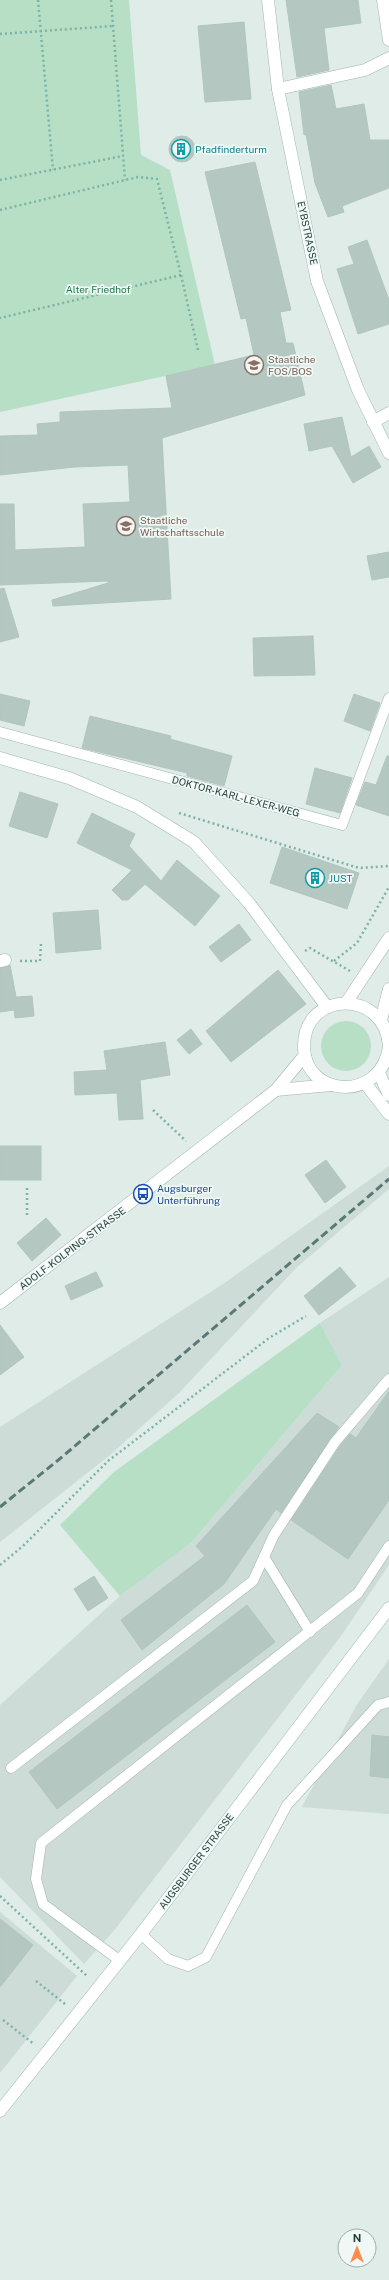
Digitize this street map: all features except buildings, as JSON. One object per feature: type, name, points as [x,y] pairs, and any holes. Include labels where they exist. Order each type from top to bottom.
[{"type":"main road","name":"EYBSTRASSE","points":[[268,0],[278,89],[317,280],[358,390],[389,454]]},
{"type":"main road","points":[[383,0],[389,40]]},
{"type":"main road","points":[[278,89],[365,70],[389,58]]},
{"type":"main road","points":[[373,422],[389,413]]},
{"type":"main road","points":[[0,758],[69,778],[137,807],[194,842],[249,903],[327,1007]]},
{"type":"main road","points":[[346,1003],[389,938]]},
{"type":"main road","points":[[381,1020],[389,989]]},
{"type":"main road","points":[[276,1090],[331,1085],[354,1087],[365,1083],[379,1073],[384,1065],[389,1047],[388,1037],[381,1020],[365,1007],[346,1003],[327,1007],[314,1017],[308,1027],[305,1039],[305,1055],[311,1068],[319,1078],[331,1085]]},
{"type":"main road","name":"ADOLF-KOLPING-STRASSE","points":[[0,1303],[276,1090],[305,1055]]},
{"type":"main road","points":[[379,1073],[389,1095]]},
{"type":"main road","points":[[365,1083],[389,1114]]},
{"type":"main road","name":"AUGSBURGER STRASSE","points":[[0,2111],[76,2013],[141,1934],[389,1608]]},
{"type":"lane","name":"DOKTOR-KARL-LEXER-WEG","points":[[0,732],[342,825],[389,698]]},
{"type":"lane","points":[[11,1768],[253,1581],[274,1535],[335,1442],[389,1379]]},
{"type":"lane","points":[[119,1960],[43,1904],[36,1879],[41,1843],[358,1593],[389,1546]]},
{"type":"lane","points":[[264,1557],[310,1632]]},
{"type":"lane","points":[[141,1934],[168,1959],[188,1966],[206,1957],[287,1805],[378,1706],[389,1702]]},
{"type":"path","points":[[38,0],[53,170]]},
{"type":"path","points":[[111,0],[125,180]]},
{"type":"path","points":[[0,34],[113,26]]},
{"type":"path","points":[[0,180],[123,156]]},
{"type":"path","points":[[0,210],[138,177],[157,179],[198,350]]},
{"type":"path","points":[[0,318],[181,275]]},
{"type":"path","points":[[177,812],[359,868],[389,866]]},
{"type":"path","points":[[334,961],[357,943],[389,887]]},
{"type":"path","points":[[2,961],[40,961],[41,943]]},
{"type":"path","points":[[291,959],[310,948],[363,978]]},
{"type":"path","points":[[153,1110],[197,1151]]},
{"type":"path","points":[[27,1188],[27,1216]]},
{"type":"path","points":[[0,1564],[23,1546],[108,1461],[269,1338],[306,1316]]},
{"type":"path","points":[[0,1896],[98,1986]]},
{"type":"path","points":[[36,1981],[76,2013]]},
{"type":"path","points":[[3,2020],[45,2053]]},
{"type":"shaded area","points":[[389,1166],[389,1189],[297,1267],[179,1393],[110,1455],[0,1542],[0,1427],[223,1284]]},
{"type":"shaded area","points":[[389,1277],[389,1565],[341,1636],[116,1928],[84,1964],[0,1877],[0,1705],[120,1596],[191,1543],[342,1365],[320,1323]]},
{"type":"shaded area","points":[[389,1659],[389,1814],[302,1807],[356,1706]]},
{"type":"shaded area","points":[[0,1912],[77,1976],[0,2073]]},
{"type":"green space","name":"Alter Friedhof","points":[[0,0],[129,0],[141,155],[170,170],[215,365],[0,412]]},
{"type":"green space","points":[[341,1021],[351,1021],[364,1028],[371,1041],[371,1051],[364,1064],[351,1071],[341,1071],[332,1067],[325,1060],[321,1051],[321,1041],[325,1032],[332,1025]]},
{"type":"green space","points":[[320,1323],[342,1365],[191,1543],[120,1596],[60,1525],[114,1472]]},
{"type":"railway","points":[[0,1507],[62,1457],[389,1179]]},
{"type":"place","name":"Pfadfinderturm","points":[[181,149]]},
{"type":"place","name":"Staatliche FOS/BOS","points":[[254,365]]},
{"type":"place","name":"Staatliche Wirtschaftsschule","points":[[126,526]]},
{"type":"place","name":"JUST","points":[[315,878]]},
{"type":"place","name":"Augsburger Unterführung","points":[[143,1194]]}]
